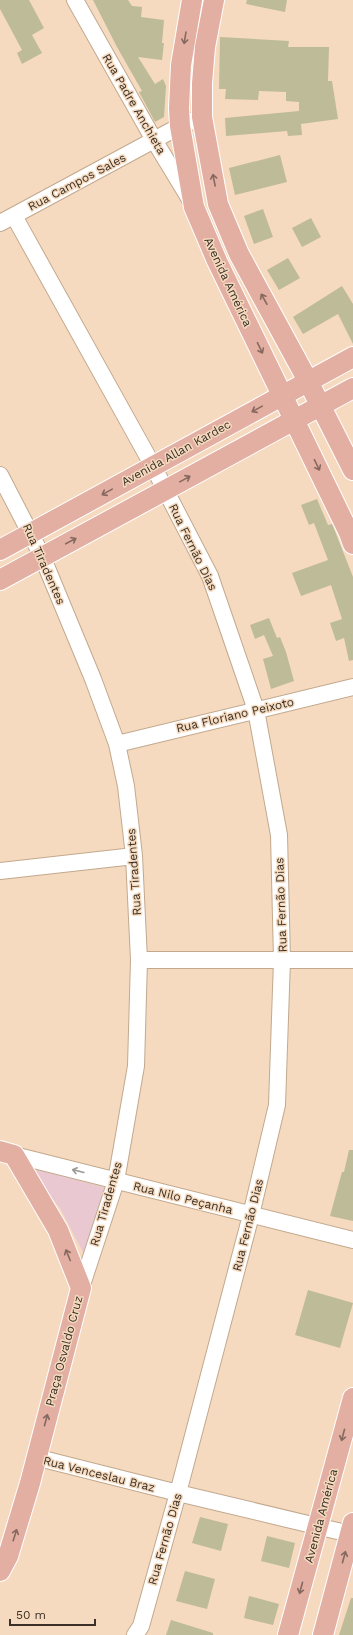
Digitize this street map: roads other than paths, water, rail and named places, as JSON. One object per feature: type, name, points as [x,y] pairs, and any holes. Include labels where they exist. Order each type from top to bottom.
[{"type":"main road","name":"Avenida América","points":[[192,0],[181,65],[180,126],[194,207],[217,261],[295,419],[349,532],[353,544]]},
{"type":"main road","name":"Avenida América","points":[[214,0],[205,47],[202,83],[202,117],[218,204],[240,254],[308,381],[353,470]]},
{"type":"main road","name":"Avenida Allan Kardec","points":[[0,550],[353,356]]},
{"type":"main road","points":[[0,580],[353,388]]},
{"type":"main road","name":"Praça Osvaldo Cruz","points":[[0,1571],[8,1556],[16,1531],[81,1288],[58,1230],[7,1153]]},
{"type":"main road","name":"Avenida América","points":[[288,1635],[353,1398]]},
{"type":"main road","points":[[323,1635],[352,1528]]},
{"type":"street","name":"Rua Padre Anchieta","points":[[75,0],[154,140],[194,207]]},
{"type":"street","name":"Rua Campos Sales","points":[[0,223],[180,126],[202,117]]},
{"type":"street","name":"Rua Fernão Dias","points":[[14,216],[153,466],[210,576],[256,710],[279,835],[282,960],[277,1105],[251,1215],[178,1494],[141,1626],[135,1635]]},
{"type":"street","name":"Rua Tiradentes","points":[[0,475],[42,556],[93,680],[117,744],[126,786],[134,856],[139,960],[136,1066],[116,1181],[81,1288]]},
{"type":"street","name":"Rua Floriano Peixoto","points":[[117,744],[353,687]]},
{"type":"street","points":[[0,871],[134,856]]},
{"type":"street","points":[[139,960],[353,960]]},
{"type":"street","name":"Rua Nilo Peçanha","points":[[7,1153],[353,1240]]},
{"type":"street","name":"Rua Venceslau Braz","points":[[35,1457],[178,1494],[318,1525],[352,1528]]}]
